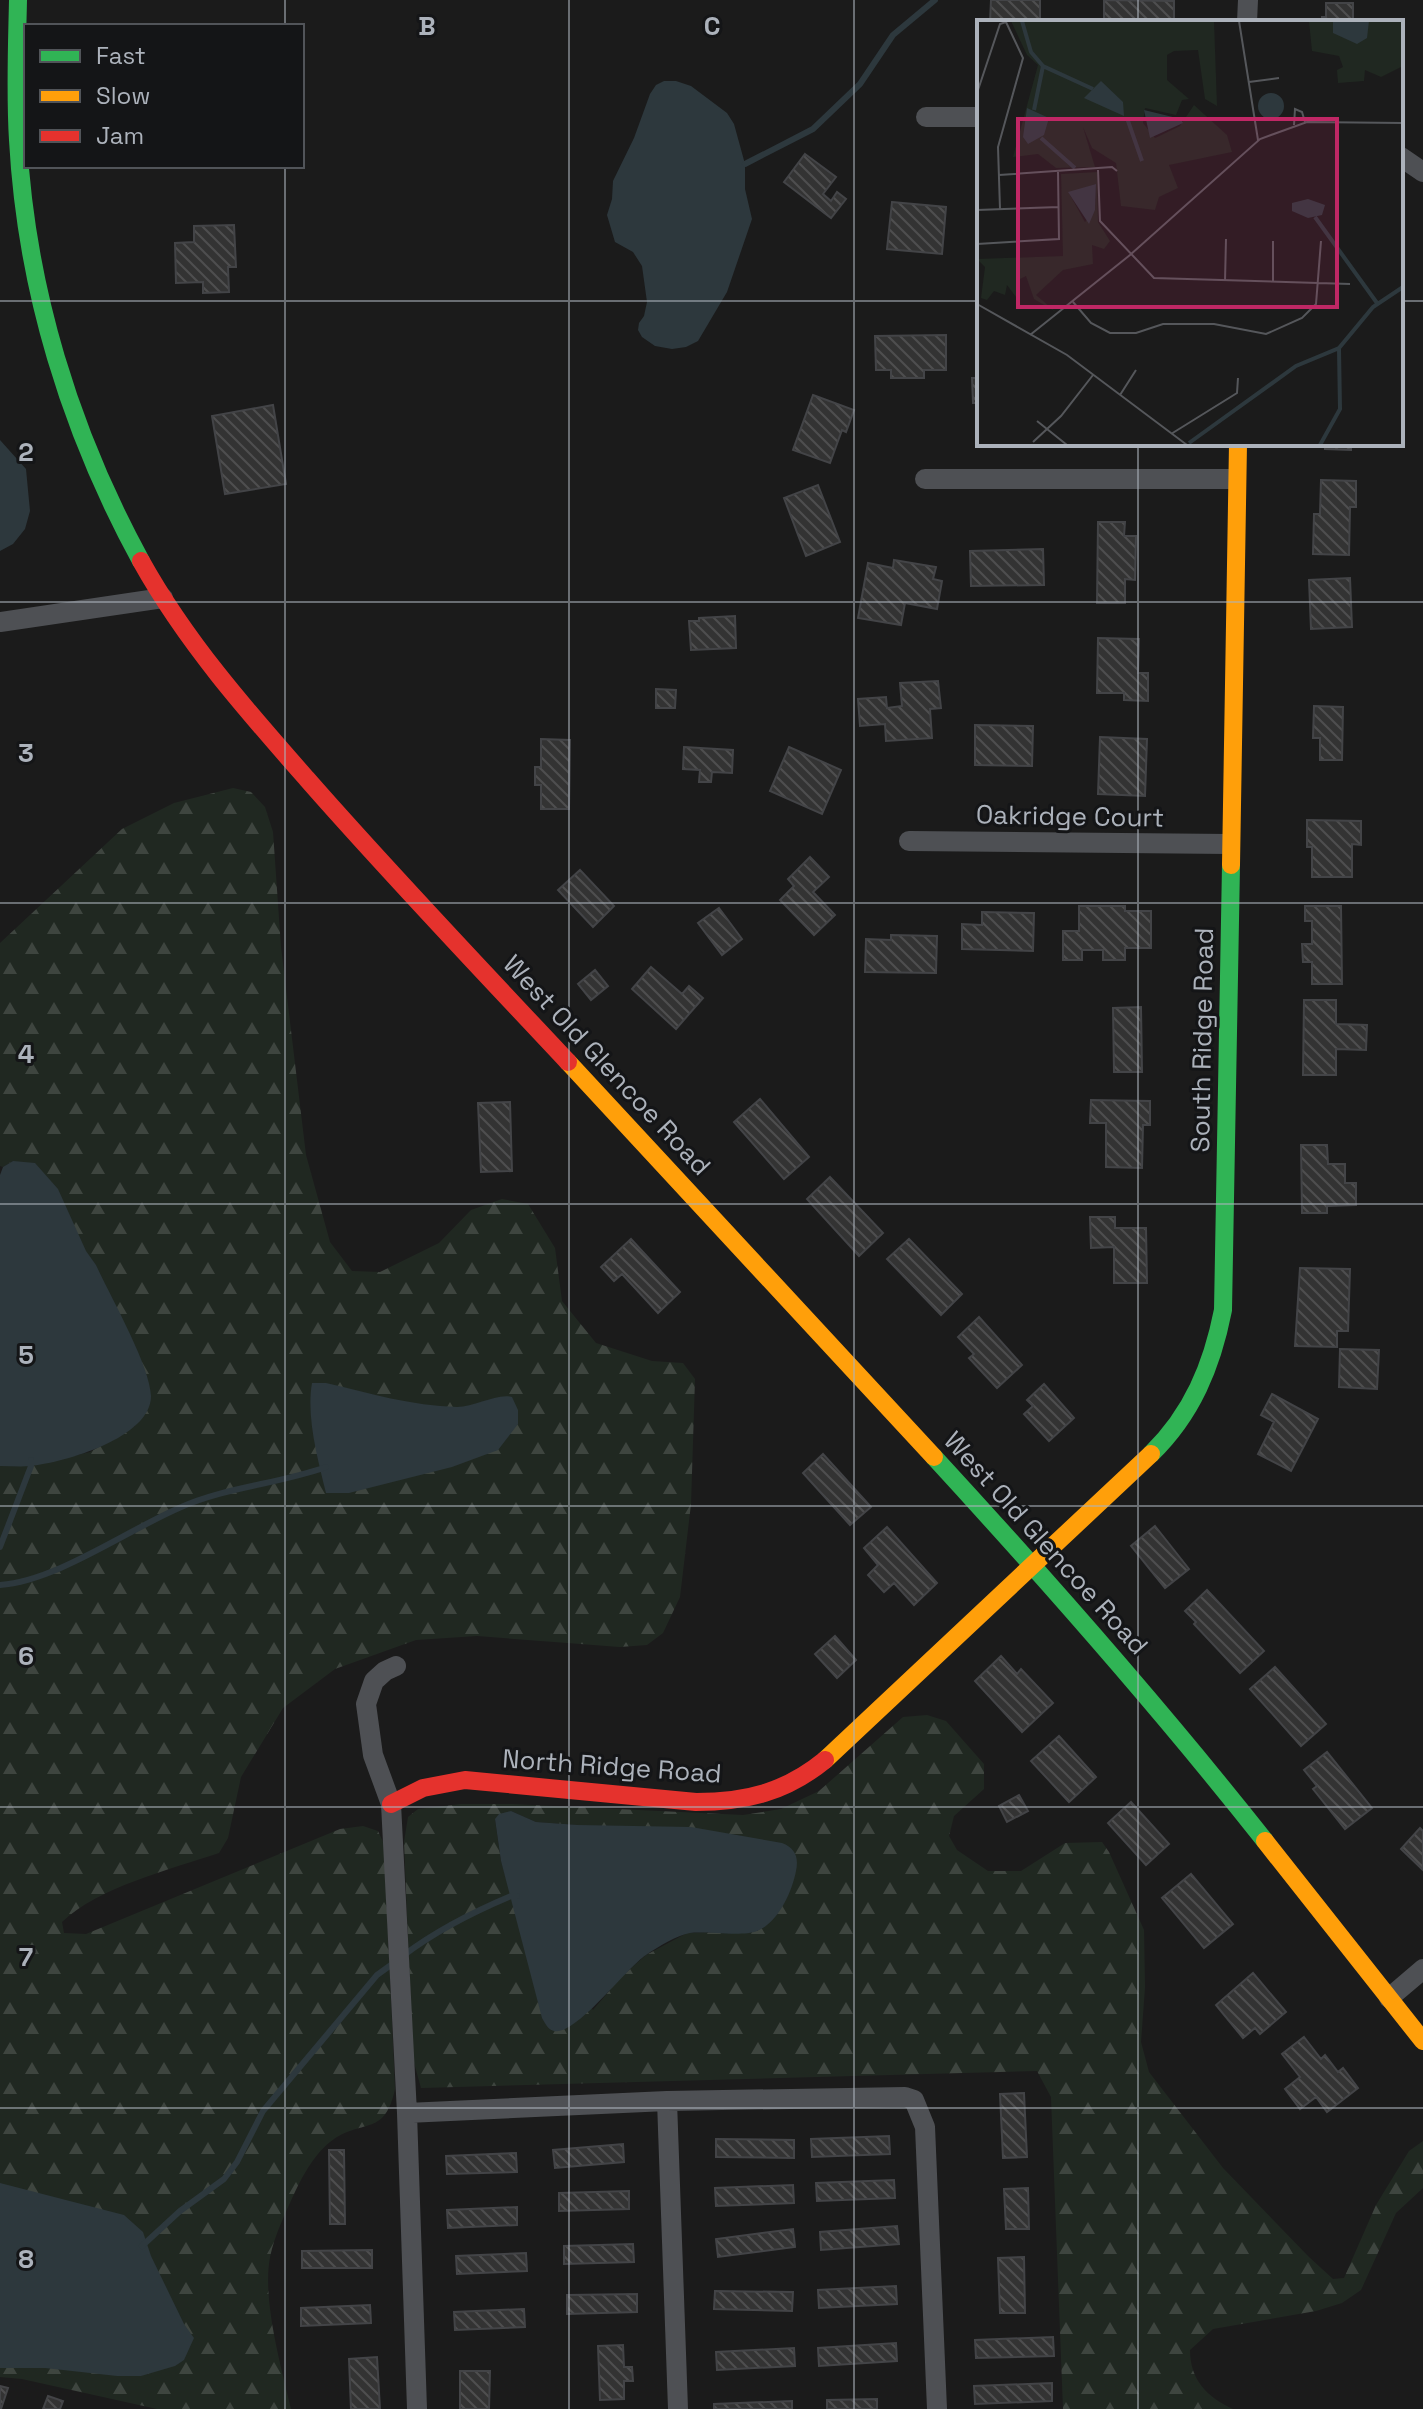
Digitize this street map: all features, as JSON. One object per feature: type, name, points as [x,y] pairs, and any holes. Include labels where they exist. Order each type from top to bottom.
[{"type":"street","name":"West Old Glencoe Road","points":[[18,0],[17,151],[25,228],[49,342],[78,430],[112,507],[163,598],[242,705],[344,820],[1034,1565],[1214,1777],[1423,2041]]},
{"type":"street","points":[[1247,20],[1248,0]]},
{"type":"street","points":[[926,117],[977,117]]},
{"type":"street","points":[[1403,158],[1423,172]]},
{"type":"street","name":"South Ridge Road","points":[[1034,1565],[1175,1429],[1204,1382],[1216,1347],[1223,1310],[1238,446]]},
{"type":"street","points":[[925,479],[1236,479]]},
{"type":"street","points":[[0,622],[163,598]]},
{"type":"street","name":"Oakridge Court","points":[[909,841],[1229,844]]},
{"type":"street","name":"North Ridge Road","points":[[391,1804],[423,1788],[465,1780],[696,1802],[730,1802],[778,1789],[808,1774],[834,1753],[1034,1565]]},
{"type":"street","points":[[396,1666],[374,1681],[366,1704],[373,1755],[391,1804],[407,2113],[417,2409]]},
{"type":"street","points":[[1389,1998],[1423,1969]]},
{"type":"street","points":[[407,2113],[667,2101],[905,2097],[914,2100],[925,2127],[937,2409]]},
{"type":"street","points":[[667,2101],[678,2409]]},
{"type":"green space","points":[[233,788],[251,792],[265,807],[273,832],[281,947],[306,1155],[330,1242],[352,1271],[380,1272],[439,1243],[471,1210],[502,1199],[528,1204],[555,1248],[562,1301],[596,1343],[652,1361],[683,1363],[695,1379],[691,1504],[680,1597],[663,1633],[647,1645],[620,1647],[477,1636],[416,1640],[335,1669],[283,1708],[241,1777],[228,1838],[219,1853],[115,1889],[62,1922],[64,1933],[86,1934],[340,1829],[363,1826],[378,1831],[384,1844],[395,2089],[391,2104],[379,2120],[334,2139],[316,2157],[298,2187],[275,2240],[270,2257],[268,2293],[291,2409],[157,2409],[22,2379],[0,2377],[0,1466],[31,1466],[90,1452],[135,1426],[96,1265],[13,1161],[0,1166],[0,943],[122,829],[174,803]]},
{"type":"green space","points":[[927,1715],[946,1721],[984,1764],[984,1789],[954,1816],[949,1836],[957,1850],[988,1871],[1021,1871],[1065,1843],[1102,1842],[1144,1930],[1145,1987],[1141,2042],[1149,2072],[1223,2168],[1333,2279],[1344,2278],[1376,2205],[1409,2151],[1423,2141],[1423,2188],[1396,2213],[1361,2290],[1342,2303],[1316,2311],[1213,2329],[1190,2350],[1193,2370],[1202,2386],[1215,2399],[1233,2409],[1063,2409],[1051,2097],[1037,2071],[421,2088],[413,2059],[404,1842],[408,1817],[418,1809],[461,1804],[512,1804],[743,1815],[781,1809],[819,1791],[903,1717]],"holes":[[[511,1811],[536,1822],[578,1825],[772,1920],[757,1931],[687,1933],[646,1955],[621,1977],[593,2010],[511,1896],[501,1861],[495,1820]]]},
{"type":"shaded area","points":[[664,81],[691,86],[727,113],[734,124],[745,164],[745,189],[752,219],[727,292],[698,341],[672,349],[655,346],[638,330],[647,302],[642,266],[633,252],[615,242],[607,215],[613,181],[634,138],[650,94],[656,85]]},
{"type":"shaded area","points":[[0,440],[26,469],[30,511],[25,529],[13,544],[0,551]]},
{"type":"shaded area","points":[[13,1161],[35,1163],[58,1189],[137,1349],[151,1396],[147,1411],[122,1436],[84,1453],[27,1466],[0,1466],[0,1175],[3,1167]]},
{"type":"shaded area","points":[[312,1383],[326,1383],[440,1406],[457,1407],[512,1397],[518,1410],[518,1424],[498,1450],[452,1467],[349,1493],[326,1493],[312,1424]]},
{"type":"shaded area","points":[[511,1811],[536,1822],[691,1827],[782,1843],[795,1854],[796,1871],[783,1906],[765,1927],[751,1933],[690,1933],[674,1939],[637,1962],[575,2023],[554,2031],[542,2018],[501,1861],[495,1819],[499,1814]]},
{"type":"shaded area","points":[[0,2183],[124,2215],[143,2232],[151,2256],[194,2338],[184,2360],[175,2366],[141,2376],[45,2368],[0,2368]]},
{"type":"building","points":[[991,0],[1040,0],[1040,20],[990,20]]},
{"type":"building","points":[[1104,0],[1174,1],[1174,20],[1104,20]]},
{"type":"building","points":[[1326,3],[1353,3],[1353,20],[1322,20],[1326,17]]},
{"type":"building","points":[[805,154],[836,177],[823,194],[831,201],[837,192],[846,199],[831,218],[784,182]]},
{"type":"building","points":[[892,202],[946,207],[942,254],[887,249]]},
{"type":"building","points":[[234,225],[236,267],[228,267],[229,292],[203,293],[203,282],[176,283],[175,243],[194,242],[194,226]]},
{"type":"building","points":[[946,335],[946,370],[924,370],[924,378],[891,378],[891,370],[876,370],[875,336]]},
{"type":"building","points":[[972,378],[977,378],[977,403],[973,403]]},
{"type":"building","points":[[813,395],[854,410],[846,432],[842,430],[830,463],[793,450]]},
{"type":"building","points":[[273,405],[286,484],[225,494],[212,416]]},
{"type":"building","points":[[1325,446],[1351,446],[1351,450],[1325,449]]},
{"type":"building","points":[[1321,480],[1356,481],[1356,507],[1350,507],[1349,555],[1313,554],[1314,514],[1320,514]]},
{"type":"building","points":[[818,485],[840,542],[806,556],[784,498]]},
{"type":"building","points":[[1098,522],[1125,522],[1124,536],[1136,536],[1135,580],[1125,579],[1125,603],[1097,603]]},
{"type":"building","points":[[1043,549],[1044,585],[971,586],[970,551]]},
{"type":"building","points":[[894,560],[936,567],[933,579],[942,581],[937,609],[905,603],[901,625],[858,618],[868,563],[893,568]]},
{"type":"building","points":[[1350,578],[1352,627],[1311,629],[1309,580]]},
{"type":"building","points":[[735,616],[736,648],[691,650],[689,621]]},
{"type":"building","points":[[1098,638],[1139,639],[1138,673],[1148,673],[1148,701],[1124,700],[1124,693],[1097,693]]},
{"type":"building","points":[[938,681],[941,708],[930,709],[932,738],[886,741],[885,724],[860,726],[858,699],[886,697],[887,708],[902,706],[900,683]]},
{"type":"building","points":[[656,689],[676,690],[675,708],[656,708]]},
{"type":"building","points":[[1314,706],[1343,707],[1342,760],[1320,760],[1320,738],[1313,738]]},
{"type":"building","points":[[975,725],[1033,726],[1032,766],[975,765]]},
{"type":"building","points":[[1100,737],[1147,739],[1145,796],[1098,794]]},
{"type":"building","points":[[541,739],[570,740],[569,809],[541,809],[541,785],[535,785],[535,767],[541,767]]},
{"type":"building","points":[[684,747],[733,750],[732,773],[712,772],[711,782],[699,782],[700,770],[683,769]]},
{"type":"building","points":[[789,747],[841,770],[822,814],[770,791]]},
{"type":"building","points":[[1307,820],[1361,821],[1361,845],[1352,844],[1352,877],[1312,877],[1312,847],[1307,847]]},
{"type":"building","points":[[810,857],[829,877],[813,892],[835,915],[814,935],[780,900],[794,886],[788,879]]},
{"type":"building","points":[[580,870],[614,906],[593,927],[558,890]]},
{"type":"building","points":[[1079,906],[1125,906],[1125,911],[1151,911],[1151,948],[1125,948],[1125,960],[1103,960],[1103,950],[1082,950],[1082,960],[1063,960],[1063,931],[1079,931]]},
{"type":"building","points":[[1305,906],[1341,906],[1342,984],[1312,984],[1312,962],[1303,962],[1302,944],[1312,944],[1312,921],[1305,921]]},
{"type":"building","points":[[719,908],[742,939],[722,955],[698,923]]},
{"type":"building","points":[[982,912],[1034,913],[1033,951],[962,949],[962,924],[982,925]]},
{"type":"building","points":[[891,935],[937,936],[936,973],[865,972],[866,939],[891,940]]},
{"type":"building","points":[[651,967],[682,994],[689,986],[703,998],[676,1029],[632,989]]},
{"type":"building","points":[[595,970],[608,986],[591,1000],[578,984]]},
{"type":"building","points":[[1304,1000],[1336,1000],[1336,1024],[1367,1025],[1366,1050],[1336,1049],[1336,1075],[1303,1075]]},
{"type":"building","points":[[1141,1007],[1142,1072],[1114,1072],[1113,1008]]},
{"type":"building","points":[[760,1099],[809,1157],[784,1179],[734,1122]]},
{"type":"building","points":[[1091,1100],[1150,1101],[1150,1125],[1143,1125],[1142,1168],[1106,1167],[1106,1123],[1090,1123]]},
{"type":"building","points":[[510,1102],[512,1171],[481,1172],[478,1103]]},
{"type":"building","points":[[1301,1145],[1327,1145],[1328,1164],[1345,1164],[1345,1183],[1356,1183],[1356,1205],[1327,1206],[1327,1213],[1302,1213]]},
{"type":"building","points":[[830,1177],[883,1233],[859,1256],[807,1199]]},
{"type":"building","points":[[1090,1217],[1115,1217],[1115,1228],[1146,1228],[1147,1283],[1114,1283],[1114,1247],[1091,1248]]},
{"type":"building","points":[[631,1239],[680,1292],[658,1313],[622,1274],[614,1281],[601,1267]]},
{"type":"building","points":[[909,1239],[962,1294],[941,1315],[887,1259]]},
{"type":"building","points":[[1300,1268],[1350,1269],[1348,1331],[1337,1331],[1337,1347],[1295,1346]]},
{"type":"building","points":[[979,1317],[1022,1365],[997,1388],[969,1358],[974,1354],[958,1337]]},
{"type":"building","points":[[1340,1349],[1379,1350],[1377,1389],[1339,1387]]},
{"type":"building","points":[[1044,1384],[1074,1418],[1049,1441],[1024,1414],[1033,1406],[1027,1400]]},
{"type":"building","points":[[1272,1394],[1318,1419],[1291,1471],[1258,1454],[1274,1422],[1261,1415]]},
{"type":"building","points":[[823,1454],[871,1507],[850,1525],[803,1473]]},
{"type":"building","points":[[1155,1526],[1189,1569],[1165,1588],[1131,1546]]},
{"type":"building","points":[[887,1527],[937,1583],[914,1605],[894,1583],[884,1592],[868,1575],[878,1565],[864,1548]]},
{"type":"building","points":[[1207,1590],[1264,1651],[1240,1673],[1185,1611]]},
{"type":"building","points":[[835,1636],[856,1660],[837,1678],[815,1654]]},
{"type":"building","points":[[1001,1656],[1017,1674],[1021,1669],[1053,1703],[1022,1732],[975,1681]]},
{"type":"building","points":[[1275,1667],[1326,1724],[1301,1746],[1250,1689]]},
{"type":"building","points":[[1059,1736],[1096,1777],[1069,1802],[1031,1761]]},
{"type":"building","points":[[1327,1752],[1372,1808],[1345,1829],[1313,1789],[1317,1786],[1304,1770]]},
{"type":"building","points":[[1019,1795],[1028,1811],[1007,1822],[999,1806]]},
{"type":"building","points":[[1131,1802],[1169,1844],[1146,1865],[1108,1823]]},
{"type":"building","points":[[1420,1828],[1423,1831],[1423,1870],[1401,1849]]},
{"type":"building","points":[[1191,1874],[1233,1924],[1204,1948],[1162,1898]]},
{"type":"building","points":[[1253,1973],[1286,2012],[1260,2034],[1255,2028],[1243,2038],[1216,2005]]},
{"type":"building","points":[[1304,2037],[1321,2059],[1325,2055],[1338,2072],[1343,2068],[1358,2088],[1327,2112],[1316,2097],[1300,2109],[1285,2089],[1300,2077],[1282,2054]]},
{"type":"building","points":[[1024,2093],[1027,2157],[1003,2158],[1000,2094]]},
{"type":"building","points":[[889,2136],[890,2154],[812,2157],[811,2139]]},
{"type":"building","points":[[716,2139],[794,2140],[794,2158],[716,2157]]},
{"type":"building","points":[[623,2144],[624,2162],[555,2168],[553,2150]]},
{"type":"building","points":[[329,2150],[344,2150],[345,2224],[330,2224]]},
{"type":"building","points":[[516,2153],[517,2172],[447,2174],[446,2156]]},
{"type":"building","points":[[894,2180],[895,2198],[817,2201],[816,2183]]},
{"type":"building","points":[[793,2185],[794,2203],[716,2206],[715,2188]]},
{"type":"building","points":[[1028,2188],[1029,2229],[1006,2229],[1004,2189]]},
{"type":"building","points":[[629,2191],[629,2209],[559,2211],[559,2193]]},
{"type":"building","points":[[517,2207],[517,2225],[448,2228],[447,2210]]},
{"type":"building","points":[[897,2226],[899,2244],[821,2250],[820,2232]]},
{"type":"building","points":[[793,2229],[795,2247],[718,2257],[716,2239]]},
{"type":"building","points":[[633,2244],[634,2262],[564,2264],[564,2246]]},
{"type":"building","points":[[372,2250],[372,2268],[302,2268],[302,2251]]},
{"type":"building","points":[[526,2253],[527,2271],[457,2274],[456,2256]]},
{"type":"building","points":[[1024,2257],[1025,2313],[1000,2313],[998,2258]]},
{"type":"building","points":[[896,2286],[897,2304],[819,2308],[818,2290]]},
{"type":"building","points":[[715,2291],[793,2292],[792,2311],[714,2309]]},
{"type":"building","points":[[637,2294],[637,2312],[567,2314],[567,2295]]},
{"type":"building","points":[[370,2305],[371,2323],[301,2326],[301,2308]]},
{"type":"building","points":[[524,2309],[525,2327],[455,2330],[454,2312]]},
{"type":"building","points":[[1053,2337],[1054,2356],[976,2358],[975,2340]]},
{"type":"building","points":[[896,2343],[897,2361],[819,2366],[818,2348]]},
{"type":"building","points":[[623,2345],[624,2367],[632,2367],[633,2381],[624,2381],[624,2399],[600,2400],[598,2346]]},
{"type":"building","points":[[794,2348],[795,2366],[717,2370],[716,2352]]},
{"type":"building","points":[[377,2357],[380,2409],[351,2409],[349,2359]]},
{"type":"building","points":[[460,2371],[490,2371],[489,2409],[460,2409]]},
{"type":"building","points":[[1052,2383],[1052,2401],[975,2404],[974,2386]]},
{"type":"building","points":[[0,2386],[8,2388],[1,2409],[0,2409]]},
{"type":"building","points":[[48,2396],[63,2401],[60,2409],[43,2409]]},
{"type":"building","points":[[877,2399],[877,2409],[827,2409],[827,2400]]},
{"type":"building","points":[[792,2401],[792,2409],[714,2409],[714,2404]]},
{"type":"waterway","points":[[745,164],[813,129],[860,84],[893,35],[935,0]]},
{"type":"waterway","points":[[0,1547],[31,1460]]},
{"type":"waterway","points":[[0,1585],[44,1575],[197,1501],[326,1467]]},
{"type":"waterway","points":[[404,1955],[456,1922],[517,1896]]},
{"type":"waterway","points":[[142,2246],[180,2211],[224,2179],[237,2162],[263,2111],[377,1975],[395,1962]]},
{"type":"traffic: fast","points":[[18,0],[18,140],[31,250],[42,304],[73,410],[93,461],[141,561]]},
{"type":"traffic: fast","points":[[1151,1454],[1189,1406],[1206,1370],[1223,1310],[1231,865]]},
{"type":"traffic: fast","points":[[934,1457],[1103,1646],[1265,1841]]},
{"type":"traffic: slow","points":[[1231,865],[1238,446]]},
{"type":"traffic: slow","points":[[568,1062],[934,1457]]},
{"type":"traffic: slow","points":[[825,1760],[1151,1454]]},
{"type":"traffic: slow","points":[[1265,1841],[1423,2041]]},
{"type":"traffic: jam","points":[[141,561],[197,648],[262,728],[371,851],[568,1062]]},
{"type":"traffic: jam","points":[[391,1804],[423,1788],[465,1780],[696,1802],[732,1800],[780,1787],[825,1760]]}]
